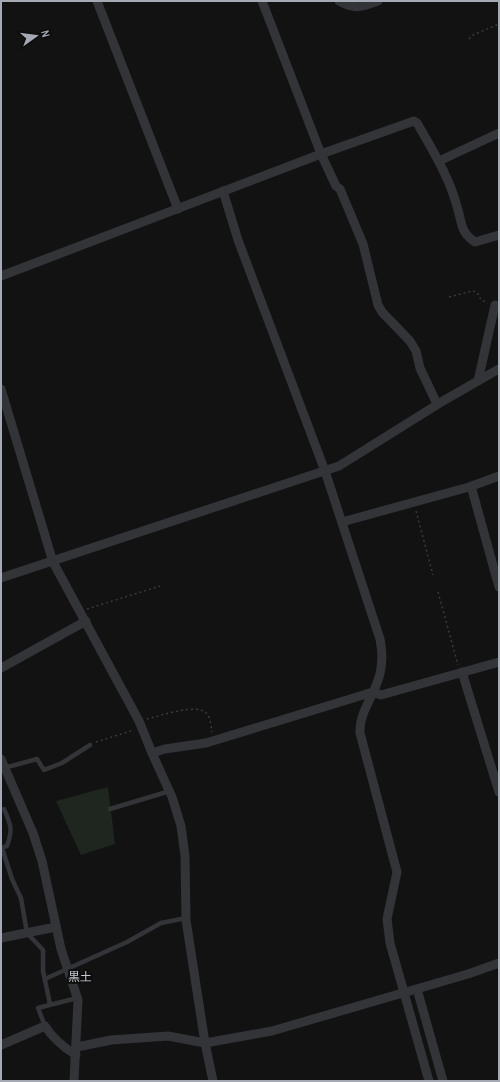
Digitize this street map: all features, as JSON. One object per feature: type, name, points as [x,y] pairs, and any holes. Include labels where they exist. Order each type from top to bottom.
[{"type":"street","points":[[97,1],[178,209]]},
{"type":"street","points":[[262,1],[321,154],[336,186],[340,189],[363,244],[378,305],[382,312],[410,341],[416,350],[420,368],[437,404]]},
{"type":"street","points":[[339,1],[353,8],[362,7],[378,1]]},
{"type":"street","points":[[1,276],[321,154],[414,121],[417,123],[439,161],[449,183],[462,227],[467,237],[475,242],[499,235]]},
{"type":"street","points":[[439,161],[499,133]]},
{"type":"street","points":[[223,191],[238,240],[325,471],[380,639],[383,656],[378,682],[360,721],[360,733],[397,872],[387,919],[390,943],[429,1081]]},
{"type":"street","points":[[478,381],[495,305]]},
{"type":"street","points":[[1,578],[339,466],[437,404],[499,369]]},
{"type":"street","points":[[1,389],[53,562],[140,724],[152,754],[170,791],[181,826],[185,856],[186,918],[205,1043],[213,1081]]},
{"type":"street","points":[[342,522],[471,486],[499,476]]},
{"type":"street","points":[[471,486],[499,587]]},
{"type":"street","points":[[1,668],[86,621]]},
{"type":"street","points":[[152,754],[165,749],[214,741],[373,692],[381,695],[499,662]]},
{"type":"street","points":[[461,672],[499,792]]},
{"type":"street","points":[[3,763],[34,833],[42,861],[56,928],[77,998],[74,1081]]},
{"type":"street","points":[[1,938],[56,928]]},
{"type":"street","points":[[1,1045],[45,1026],[51,1036],[64,1048],[76,1051],[111,1040],[168,1036],[205,1043],[272,1031],[468,974],[499,963]]},
{"type":"street","points":[[417,989],[443,1081]]},
{"type":"lane","points":[[3,763],[37,759],[44,770],[62,763],[90,745]]},
{"type":"lane","points":[[110,809],[170,791]]},
{"type":"lane","points":[[4,809],[12,827],[7,846],[1,848],[12,879],[21,898],[27,933],[43,950],[45,979],[50,1004]]},
{"type":"lane","points":[[45,979],[127,942],[161,923],[186,918]]},
{"type":"lane","points":[[45,1026],[38,1008],[77,998]]},
{"type":"path","points":[[470,39],[472,35],[499,24]]},
{"type":"path","points":[[448,297],[472,291],[477,292],[481,300],[495,305]]},
{"type":"path","points":[[414,502],[433,575]]},
{"type":"path","points":[[80,612],[160,586]]},
{"type":"path","points":[[438,592],[461,672]]},
{"type":"path","points":[[90,745],[140,724],[189,709],[198,709],[207,713],[210,719],[214,741]]},
{"type":"shaded area","points":[[108,787],[115,844],[81,855],[56,801]]},
{"type":"district","name":"黒土","points":[[80,977]]}]
